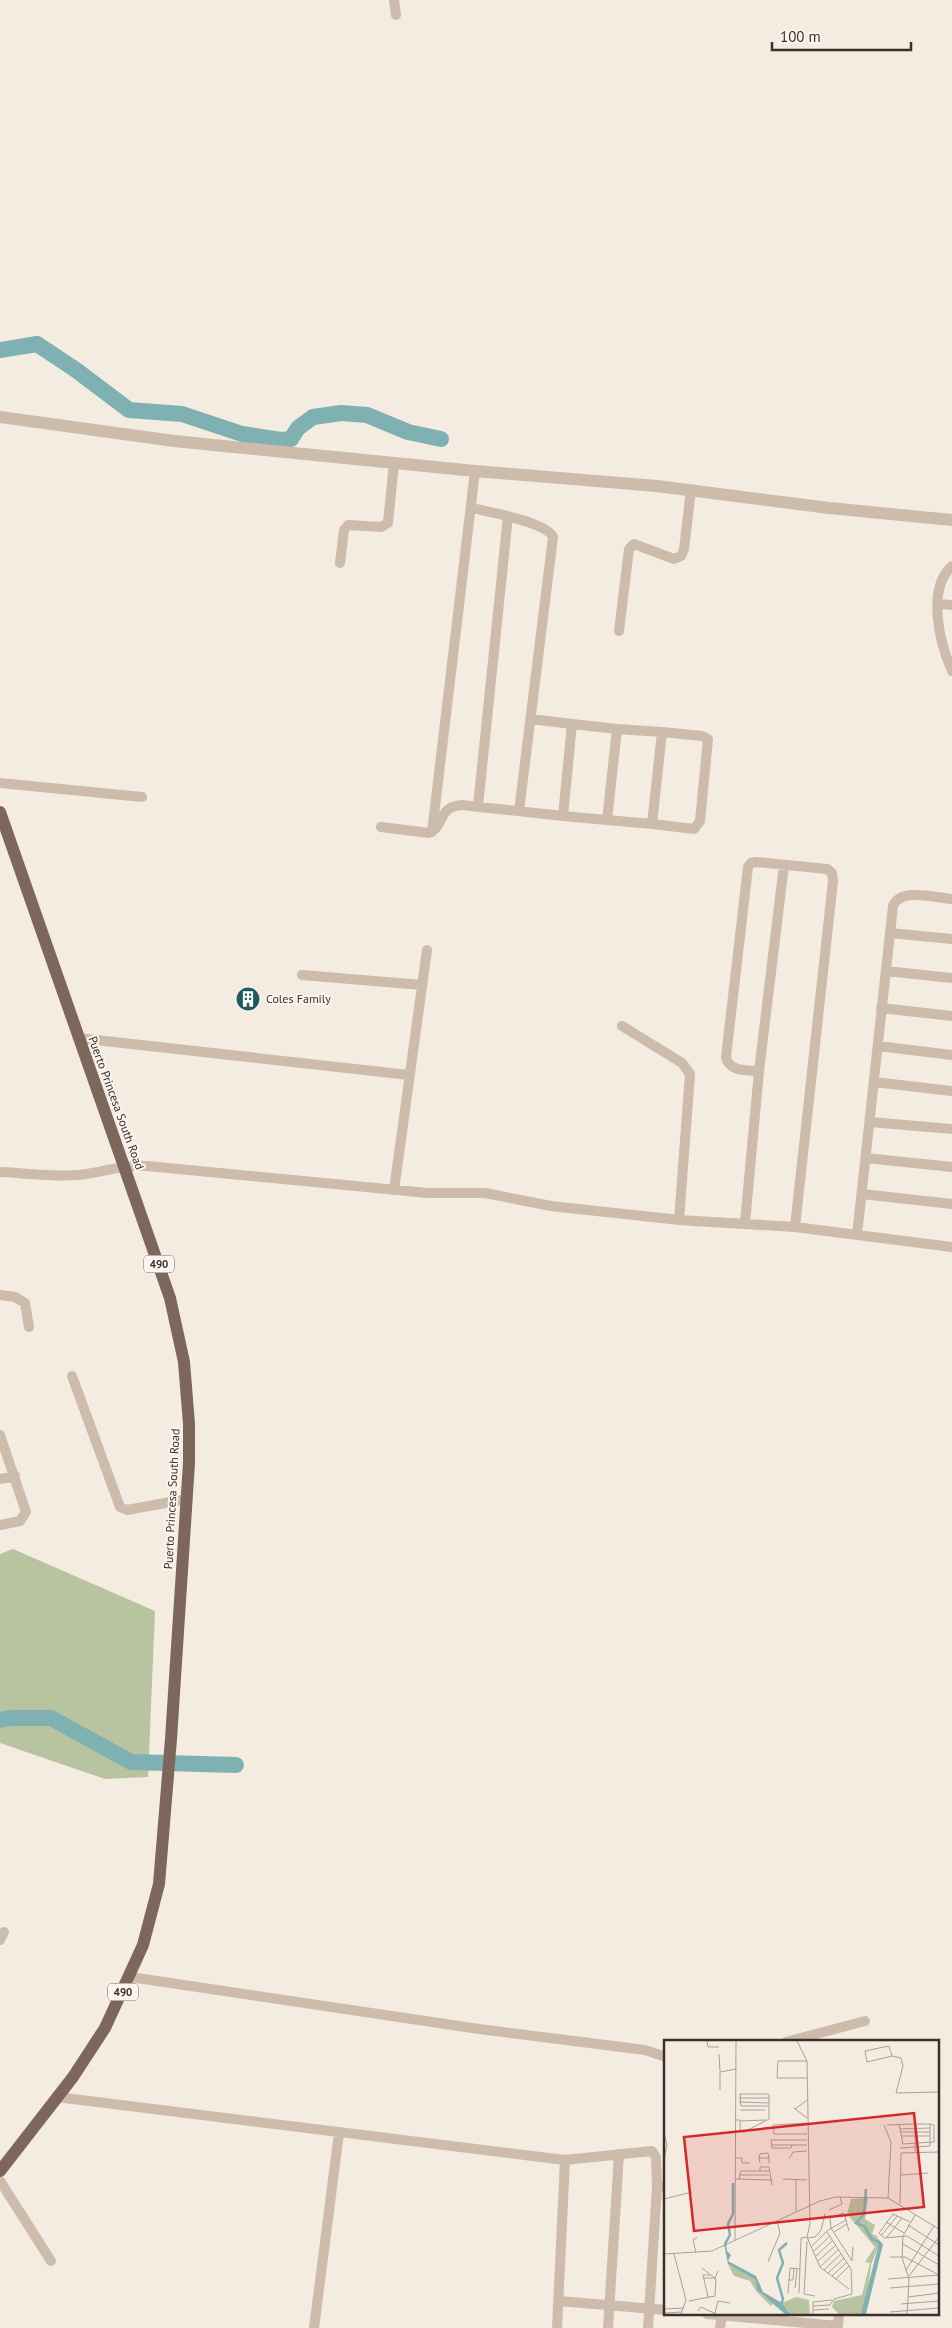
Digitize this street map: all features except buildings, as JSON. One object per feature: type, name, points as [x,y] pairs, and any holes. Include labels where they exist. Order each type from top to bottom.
[{"type":"main road","name":"Puerto Princesa South Road","points":[[0,812],[5,841],[78,1038],[170,1298],[184,1362],[189,1424],[187,1499],[172,1739],[160,1884],[149,1926],[130,1977],[105,2028],[73,2077],[0,2171]]},
{"type":"street","points":[[394,0],[396,15]]},
{"type":"street","points":[[0,417],[174,441],[691,490],[828,508],[952,520]]},
{"type":"street","points":[[340,563],[344,530],[348,525],[381,527],[388,523],[394,463]]},
{"type":"street","points":[[432,832],[475,471]]},
{"type":"street","points":[[619,631],[629,548],[634,544],[674,559],[681,556],[684,549],[691,490]]},
{"type":"street","points":[[472,508],[508,516],[546,530],[552,537],[519,811]]},
{"type":"street","points":[[478,806],[508,516]]},
{"type":"street","points":[[952,566],[944,576],[938,604],[941,642],[952,671]]},
{"type":"street","points":[[938,604],[952,605]]},
{"type":"street","points":[[941,642],[952,643]]},
{"type":"street","points":[[432,832],[443,813],[449,808],[462,805],[694,829],[700,821],[708,739],[702,736],[531,719]]},
{"type":"street","points":[[563,816],[572,724]]},
{"type":"street","points":[[607,820],[617,729]]},
{"type":"street","points":[[652,824],[662,732]]},
{"type":"street","points":[[0,784],[142,797]]},
{"type":"street","points":[[381,827],[426,833],[432,832]]},
{"type":"street","points":[[759,1071],[733,1068],[728,1064],[726,1057],[746,871],[753,862],[827,869],[833,876],[795,1227]]},
{"type":"street","points":[[745,1223],[759,1071],[784,866]]},
{"type":"street","points":[[857,1235],[893,906],[901,896],[952,900]]},
{"type":"street","points":[[890,932],[952,939]]},
{"type":"street","points":[[394,1190],[427,950]]},
{"type":"street","points":[[886,971],[952,978]]},
{"type":"street","points":[[302,975],[422,985]]},
{"type":"street","points":[[881,1008],[952,1016]]},
{"type":"street","points":[[622,1026],[682,1063],[690,1074],[679,1220]]},
{"type":"street","points":[[78,1038],[409,1075]]},
{"type":"street","points":[[878,1046],[952,1055]]},
{"type":"street","points":[[874,1082],[952,1091]]},
{"type":"street","points":[[870,1122],[952,1129]]},
{"type":"street","points":[[866,1158],[952,1167]]},
{"type":"street","points":[[0,1172],[78,1175],[124,1166],[148,1166],[428,1193],[485,1193],[551,1206],[679,1220],[795,1227],[952,1246]]},
{"type":"street","points":[[862,1194],[952,1204]]},
{"type":"street","points":[[0,1295],[16,1297],[25,1303],[29,1327]]},
{"type":"street","points":[[72,1376],[120,1507],[127,1510],[187,1499]]},
{"type":"street","points":[[0,1435],[26,1508],[25,1516],[20,1521],[0,1525]]},
{"type":"street","points":[[0,1479],[15,1476]]},
{"type":"street","points":[[130,1977],[479,2029],[645,2050],[664,2055]]},
{"type":"street","points":[[793,2040],[865,2020]]},
{"type":"street","points":[[57,2097],[565,2160],[647,2151],[655,2153],[661,2186],[648,2328]]},
{"type":"street","points":[[314,2328],[340,2133]]},
{"type":"street","points":[[608,2328],[619,2154]]},
{"type":"street","points":[[557,2328],[565,2160]]},
{"type":"street","points":[[0,2181],[51,2262]]},
{"type":"street","points":[[559,2301],[664,2310]]},
{"type":"street","points":[[729,2316],[759,2320],[797,2321],[838,2327]]},
{"type":"green space","points":[[13,1549],[155,1611],[148,1777],[105,1779],[0,1743],[0,1554]]},
{"type":"waterway","points":[[0,350],[37,344],[76,370],[129,410],[182,414],[242,434],[281,440],[291,439],[298,428],[313,417],[341,413],[367,415],[408,432],[441,439]]},
{"type":"waterway","points":[[0,1720],[10,1718],[51,1718],[131,1762],[236,1765]]},
{"type":"place","name":"Coles Family","points":[[248,999]]}]
